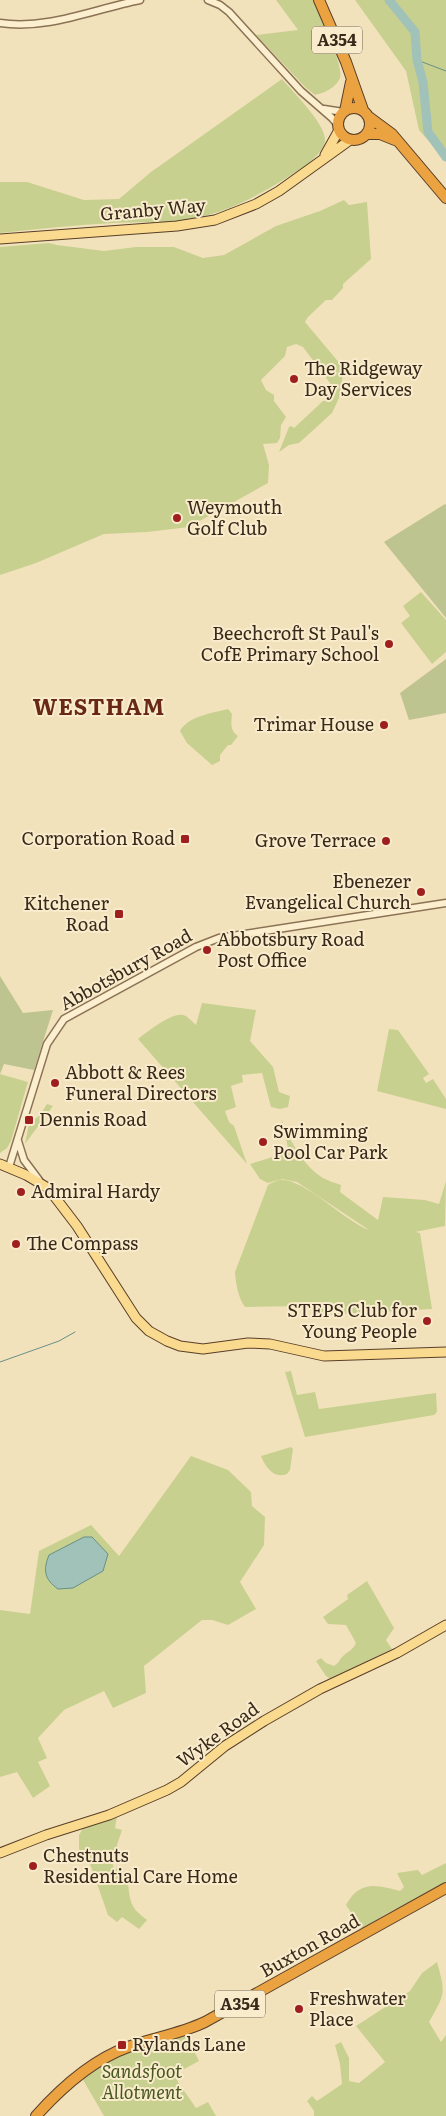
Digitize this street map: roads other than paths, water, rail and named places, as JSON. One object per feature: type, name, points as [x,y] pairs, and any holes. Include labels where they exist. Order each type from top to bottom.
[{"type":"highway","name":"A354","points":[[319,0],[366,114],[370,128],[367,134]]},
{"type":"highway","points":[[352,81],[344,112],[339,118],[338,128],[344,137],[350,140],[361,139],[367,134],[380,134],[396,140]]},
{"type":"highway","points":[[344,112],[352,109],[366,114],[388,130],[446,198]]},
{"type":"highway","name":"Buxton Road","points":[[36,2116],[70,2082],[121,2050],[205,2022],[446,1888]]},
{"type":"main road","name":"Granby Way","points":[[322,160],[338,128]]},
{"type":"main road","name":"Granby Way","points":[[0,239],[177,226],[215,220],[256,204],[279,191],[350,140]]},
{"type":"main road","points":[[4,1166],[40,1182],[52,1192],[77,1226],[136,1318],[149,1331],[167,1341],[180,1346],[203,1349],[248,1343],[270,1344],[324,1356],[446,1352]]},
{"type":"main road","name":"Wyke Road","points":[[0,1853],[40,1837],[109,1815],[167,1790],[181,1782],[225,1746],[251,1728],[314,1692],[389,1657],[446,1624]]},
{"type":"street","points":[[0,23],[21,24],[74,18],[140,0]]},
{"type":"street","points":[[208,0],[220,5],[229,12],[301,91],[321,107],[338,128]]},
{"type":"street","points":[[321,107],[335,112],[344,112]]},
{"type":"street","name":"Abbotsbury Road","points":[[4,1166],[18,1140],[47,1044],[64,1018],[196,947],[219,938],[446,903]]},
{"type":"street","points":[[18,1140],[24,1160],[40,1182]]},
{"type":"water","points":[[84,1537],[92,1537],[108,1554],[103,1571],[73,1588],[58,1589],[47,1578],[46,1565],[49,1555]]},
{"type":"waterway","points":[[389,0],[415,32],[417,60],[423,82],[428,132],[446,157]]},
{"type":"waterway","points":[[417,60],[446,71]]},
{"type":"waterway","points":[[0,1362],[59,1341],[75,1332]]},
{"type":"place","name":"The Ridgeway Day Services","points":[[294,379]]},
{"type":"place","name":"Weymouth Golf Club","points":[[177,518]]},
{"type":"place","name":"Beechcroft St Paul's CofE Primary School","points":[[389,644]]},
{"type":"place","name":"Trimar House","points":[[384,725]]},
{"type":"place","name":"Corporation Road","points":[[185,839]]},
{"type":"place","name":"Grove Terrace","points":[[386,841]]},
{"type":"place","name":"Ebenezer Evangelical Church","points":[[421,892]]},
{"type":"place","name":"Kitchener Road","points":[[119,914]]},
{"type":"place","name":"Abbotsbury Road Post Office","points":[[207,950]]},
{"type":"place","name":"Abbott & Rees Funeral Directors","points":[[55,1083]]},
{"type":"place","name":"Dennis Road","points":[[29,1120]]},
{"type":"place","name":"Swimming Pool Car Park","points":[[263,1142]]},
{"type":"place","name":"Admiral Hardy","points":[[21,1192]]},
{"type":"place","name":"The Compass","points":[[16,1244]]},
{"type":"place","name":"STEPS Club for Young People","points":[[427,1321]]},
{"type":"place","name":"Chestnuts Residential Care Home","points":[[33,1866]]},
{"type":"place","name":"Freshwater Place","points":[[299,2009]]},
{"type":"place","name":"Rylands Lane","points":[[122,2045]]},
{"type":"district","name":"WESTHAM","points":[[99,707]]},
{"type":"park label","name":"Sandsfoot Allotment","points":[[142,2082]]}]
